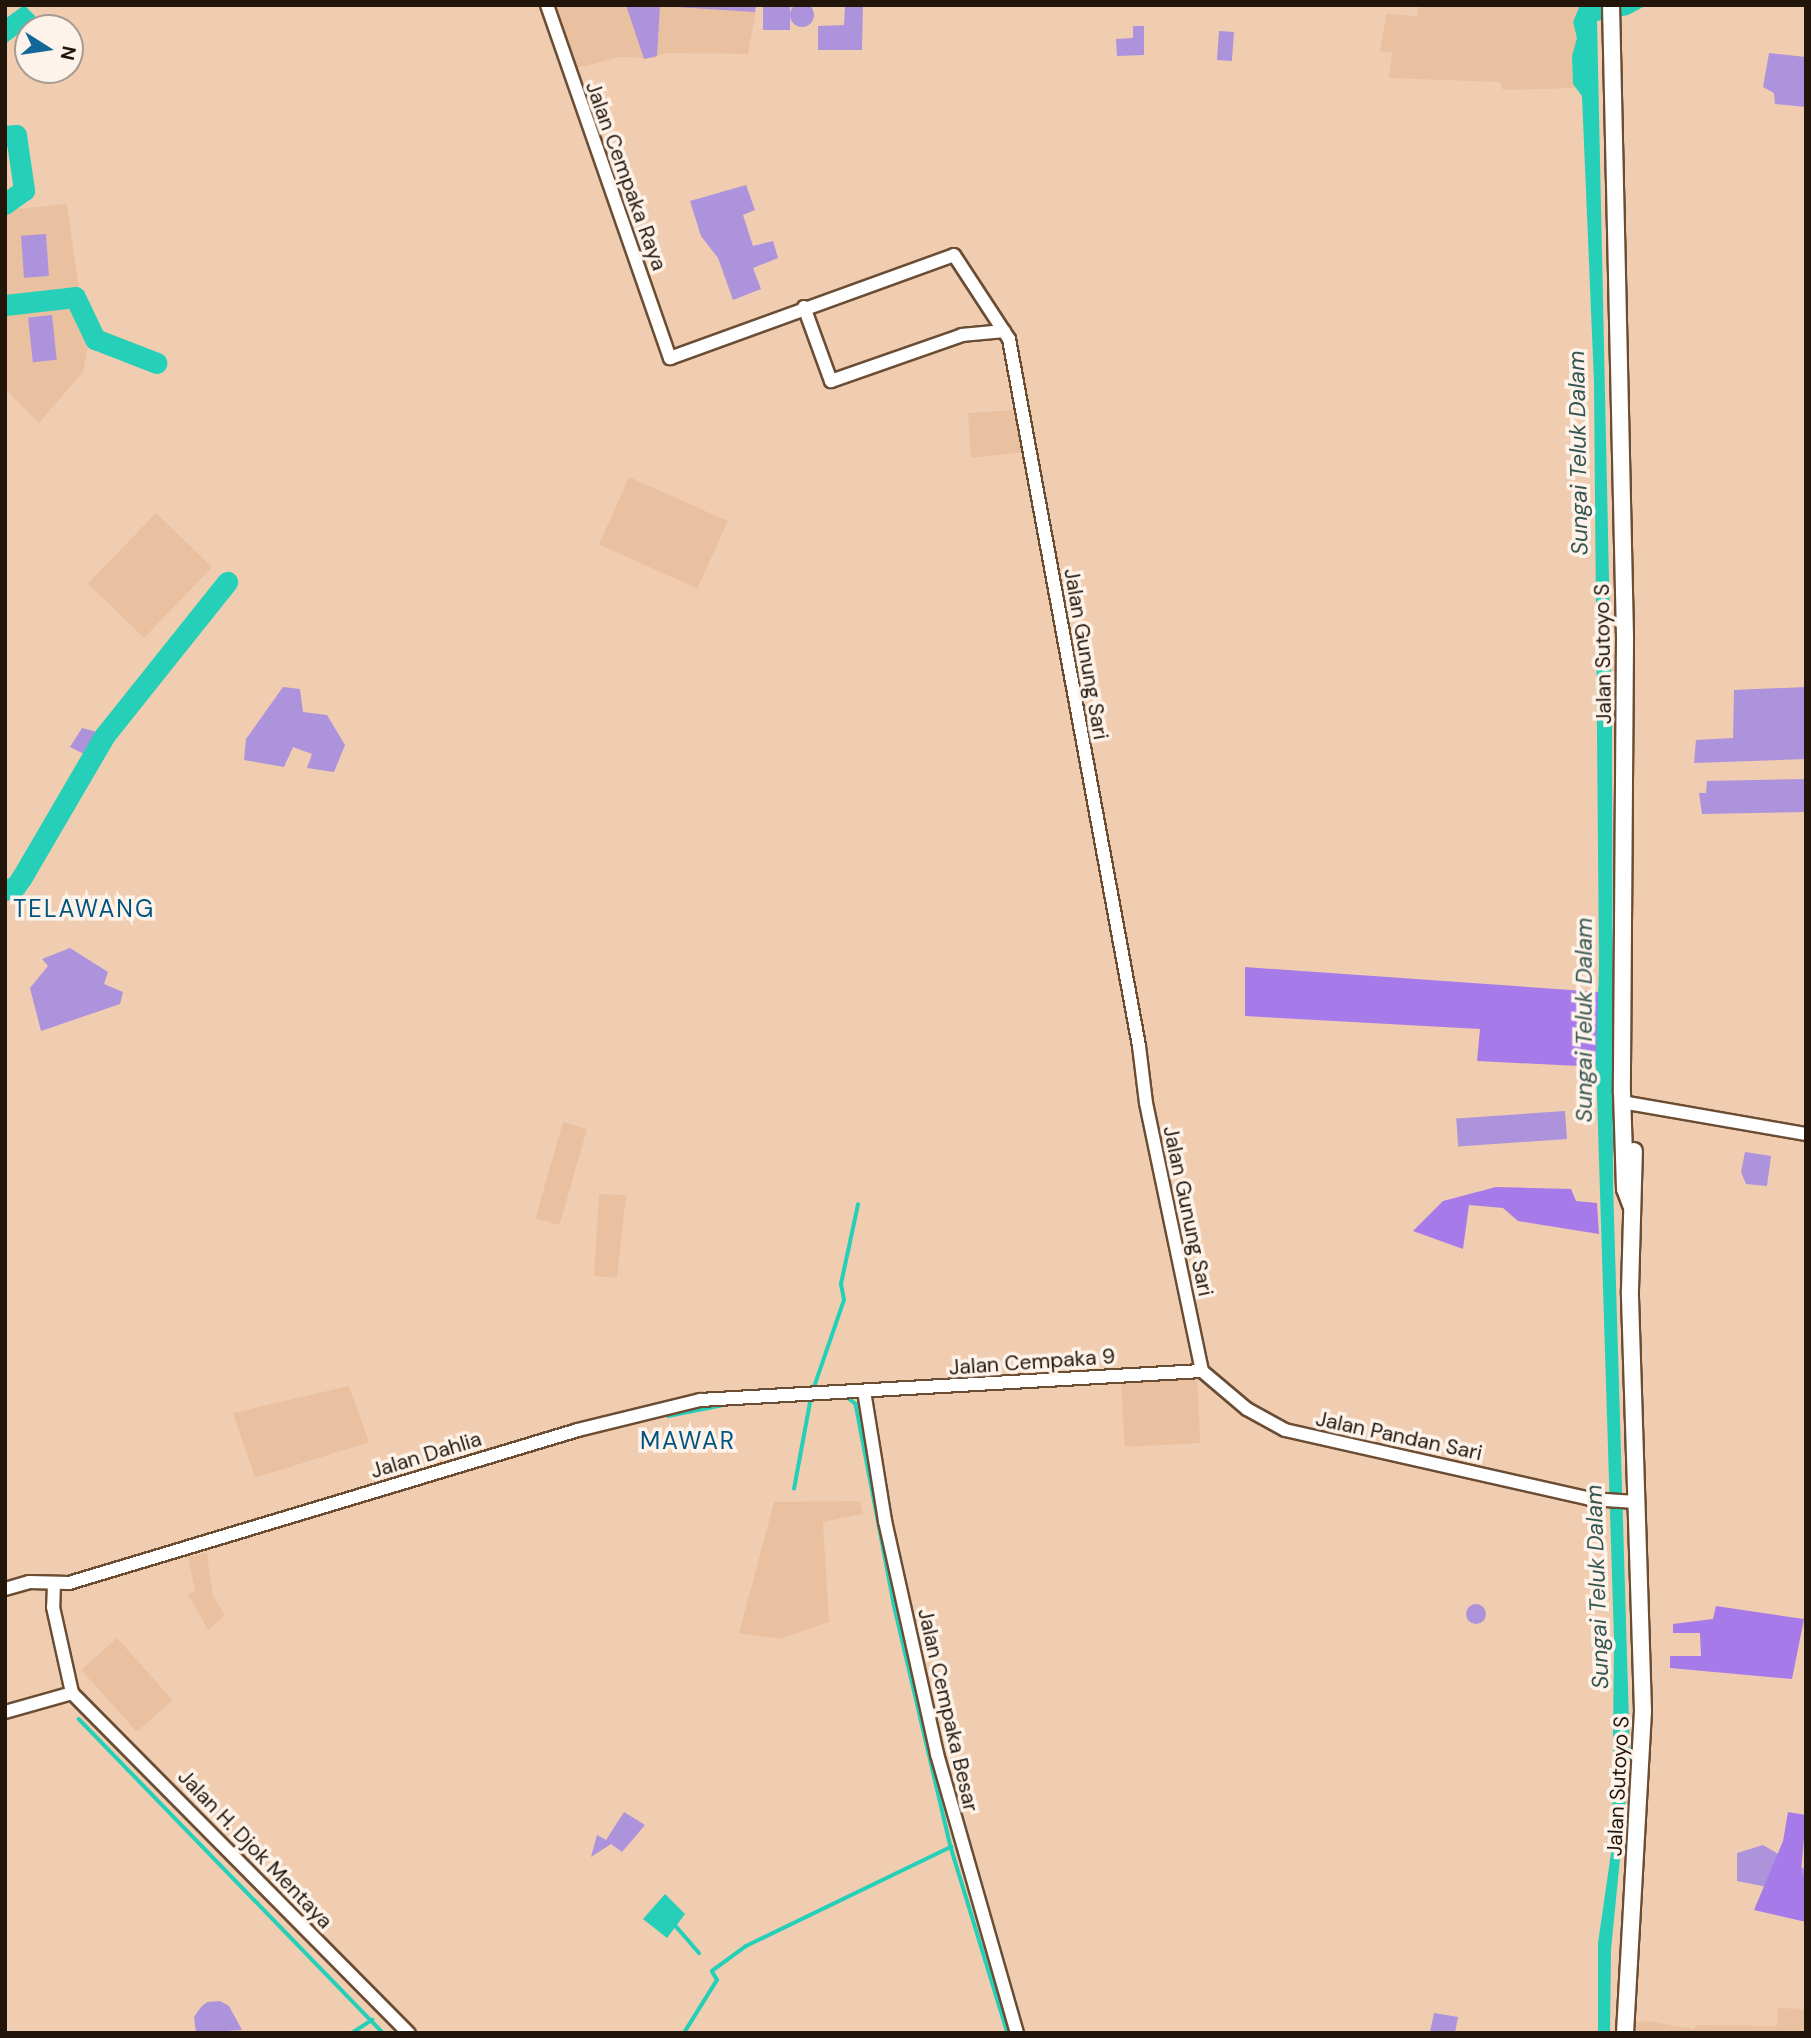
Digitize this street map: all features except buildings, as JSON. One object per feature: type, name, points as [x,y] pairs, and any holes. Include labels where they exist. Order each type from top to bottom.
[{"type":"highway","name":"Jalan Sutoyo S","points":[[1611,5],[1625,639],[1626,1008],[1631,1030],[1627,1103],[1636,1188],[1631,1205],[1631,1502],[1643,1711],[1625,2033]]},
{"type":"street","name":"Jalan Cempaka Raya","points":[[547,5],[670,358]]},
{"type":"street","name":"Jalan Gunung Sari","points":[[670,358],[804,307],[954,255],[1004,331],[1024,415],[1148,1114],[1202,1371]]},
{"type":"street","points":[[804,307],[831,380],[962,335],[1004,331]]},
{"type":"street","points":[[1627,1103],[1806,1134]]},
{"type":"street","name":"Jalan Cempaka 9","points":[[864,1391],[1202,1371]]},
{"type":"street","name":"Jalan Pandan Sari","points":[[1202,1371],[1247,1409],[1285,1430],[1606,1502],[1631,1502]]},
{"type":"street","name":"Jalan Dahlia","points":[[5,1589],[29,1582],[54,1584],[143,1562],[598,1424],[700,1400],[864,1391]]},
{"type":"street","name":"Jalan Cempaka Besar","points":[[864,1391],[885,1521],[937,1754],[1017,2033]]},
{"type":"street","points":[[5,1712],[72,1693],[53,1607],[54,1584]]},
{"type":"street","name":"Jalan H. Djok Mentaya","points":[[72,1693],[409,2033]]},
{"type":"shaded area","points":[[802,3],[813,10],[814,15],[807,26],[802,27],[791,20],[790,15],[797,4]]},
{"type":"shaded area","points":[[549,5],[669,5],[756,10],[748,54],[665,53],[654,58],[620,57],[573,69]]},
{"type":"shaded area","points":[[626,5],[756,5],[755,12],[660,6],[657,56],[644,59]]},
{"type":"shaded area","points":[[763,5],[790,5],[790,30],[763,30]]},
{"type":"shaded area","points":[[845,5],[863,5],[862,50],[818,50],[818,26],[844,25]]},
{"type":"shaded area","points":[[1419,5],[1581,5],[1578,88],[1503,90],[1500,82],[1389,78],[1392,52],[1380,51],[1386,14],[1417,16]]},
{"type":"shaded area","points":[[1133,26],[1144,26],[1144,55],[1117,56],[1116,39],[1133,38]]},
{"type":"shaded area","points":[[1219,31],[1234,32],[1232,61],[1217,60]]},
{"type":"shaded area","points":[[1769,53],[1806,57],[1806,107],[1775,104],[1774,93],[1763,87]]},
{"type":"shaded area","points":[[746,185],[755,210],[743,215],[753,246],[773,241],[778,258],[753,268],[761,289],[733,300],[718,258],[701,236],[690,201]]},
{"type":"shaded area","points":[[67,204],[82,311],[90,337],[83,372],[39,423],[5,389],[5,210]]},
{"type":"shaded area","points":[[46,234],[49,276],[24,278],[21,236]]},
{"type":"shaded area","points":[[52,315],[57,360],[33,362],[28,318]]},
{"type":"shaded area","points":[[1016,410],[1024,452],[971,458],[968,413]]},
{"type":"shaded area","points":[[629,477],[728,521],[698,589],[599,545]]},
{"type":"shaded area","points":[[156,513],[212,567],[144,638],[88,583]]},
{"type":"shaded area","points":[[283,687],[300,689],[303,712],[327,715],[345,745],[334,772],[307,768],[312,754],[293,747],[284,767],[244,760],[246,739]]},
{"type":"shaded area","points":[[1806,687],[1806,759],[1694,763],[1696,740],[1733,738],[1734,690]]},
{"type":"shaded area","points":[[82,728],[101,733],[88,756],[70,747]]},
{"type":"shaded area","points":[[1806,779],[1806,812],[1702,814],[1699,793],[1706,793],[1707,781]]},
{"type":"shaded area","points":[[70,948],[108,972],[104,984],[123,992],[120,1004],[41,1031],[30,988],[48,966],[42,959]]},
{"type":"shaded area","points":[[1245,967],[1599,992],[1600,1067],[1477,1061],[1480,1029],[1245,1016]]},
{"type":"shaded area","points":[[1565,1111],[1567,1139],[1458,1147],[1456,1119]]},
{"type":"shaded area","points":[[563,1122],[587,1129],[559,1225],[535,1218]]},
{"type":"shaded area","points":[[1745,1152],[1771,1156],[1767,1186],[1746,1184],[1741,1172]]},
{"type":"shaded area","points":[[1496,1187],[1571,1189],[1576,1201],[1597,1203],[1599,1234],[1518,1221],[1503,1208],[1469,1205],[1463,1249],[1413,1231],[1443,1201]]},
{"type":"shaded area","points":[[599,1194],[626,1195],[617,1278],[594,1276]]},
{"type":"shaded area","points":[[1197,1377],[1200,1443],[1125,1447],[1121,1381]]},
{"type":"shaded area","points":[[349,1386],[369,1442],[255,1478],[233,1413]]},
{"type":"shaded area","points":[[860,1501],[863,1514],[823,1522],[829,1622],[780,1639],[739,1633],[774,1502]]},
{"type":"shaded area","points":[[207,1553],[213,1596],[225,1615],[208,1630],[188,1594],[195,1591],[188,1557]]},
{"type":"shaded area","points":[[1476,1604],[1483,1607],[1486,1614],[1483,1621],[1476,1624],[1469,1621],[1466,1614],[1469,1607]]},
{"type":"shaded area","points":[[1716,1606],[1804,1619],[1792,1679],[1670,1668],[1670,1656],[1701,1656],[1700,1633],[1673,1633],[1673,1624],[1713,1619]]},
{"type":"shaded area","points":[[117,1638],[173,1700],[137,1732],[81,1670]]},
{"type":"shaded area","points":[[624,1812],[645,1825],[622,1852],[611,1844],[591,1857],[597,1835],[606,1840]]},
{"type":"shaded area","points":[[1788,1812],[1806,1815],[1801,1873],[1806,1879],[1806,1922],[1754,1910],[1783,1841]]},
{"type":"shaded area","points":[[1763,1845],[1806,1870],[1803,1894],[1737,1881],[1737,1853]]},
{"type":"shaded area","points":[[220,2001],[229,2006],[242,2030],[196,2033],[194,2017],[201,2007],[207,2002]]},
{"type":"shaded area","points":[[1778,2008],[1806,2009],[1806,2033],[1636,2033],[1636,2022],[1648,2021],[1694,2029],[1696,2025],[1777,2026]]},
{"type":"shaded area","points":[[1434,2013],[1458,2017],[1455,2033],[1430,2032]]},
{"type":"water","points":[[24,5],[33,14],[14,14],[14,37],[5,44],[5,19]]},
{"type":"water","points":[[1580,5],[1647,5],[1628,15],[1597,21],[1612,719],[1613,1183],[1630,1757],[1611,1950],[1610,2033],[1598,2033],[1598,1943],[1612,1846],[1614,1640],[1596,1064],[1599,967],[1594,382],[1582,96],[1573,84],[1572,56],[1577,38],[1573,22]]},
{"type":"water","points":[[665,1894],[685,1914],[667,1938],[643,1919]]},
{"type":"waterway","points":[[5,136],[16,135],[24,190],[5,204]]},
{"type":"waterway","points":[[5,305],[75,297],[95,339],[157,363]]},
{"type":"waterway","points":[[5,890],[15,887],[22,877],[105,735],[227,582]]},
{"type":"waterway","points":[[813,1390],[844,1300],[841,1284],[858,1205]]},
{"type":"waterway","points":[[794,1489],[811,1397]]},
{"type":"waterway","points":[[847,1397],[856,1404],[894,1604],[951,1847],[1008,2033]]},
{"type":"waterway","points":[[668,1416],[728,1404]]},
{"type":"waterway","points":[[79,1719],[383,2033]]},
{"type":"waterway","points":[[712,1971],[746,1946],[951,1847]]},
{"type":"waterway","points":[[675,1925],[699,1953]]},
{"type":"waterway","points":[[684,2033],[717,1980],[712,1972]]},
{"type":"waterway","points":[[352,2033],[372,2020]]},
{"type":"district","name":"TELAWANG","points":[[84,909]]},
{"type":"district","name":"MAWAR","points":[[688,1441]]},
{"type":"water label","name":"Sungai Teluk Dalam","points":[[1578,453]]},
{"type":"water label","name":"Sungai Teluk Dalam","points":[[1584,1020]]},
{"type":"water label","name":"Sungai Teluk Dalam","points":[[1597,1587]]}]
